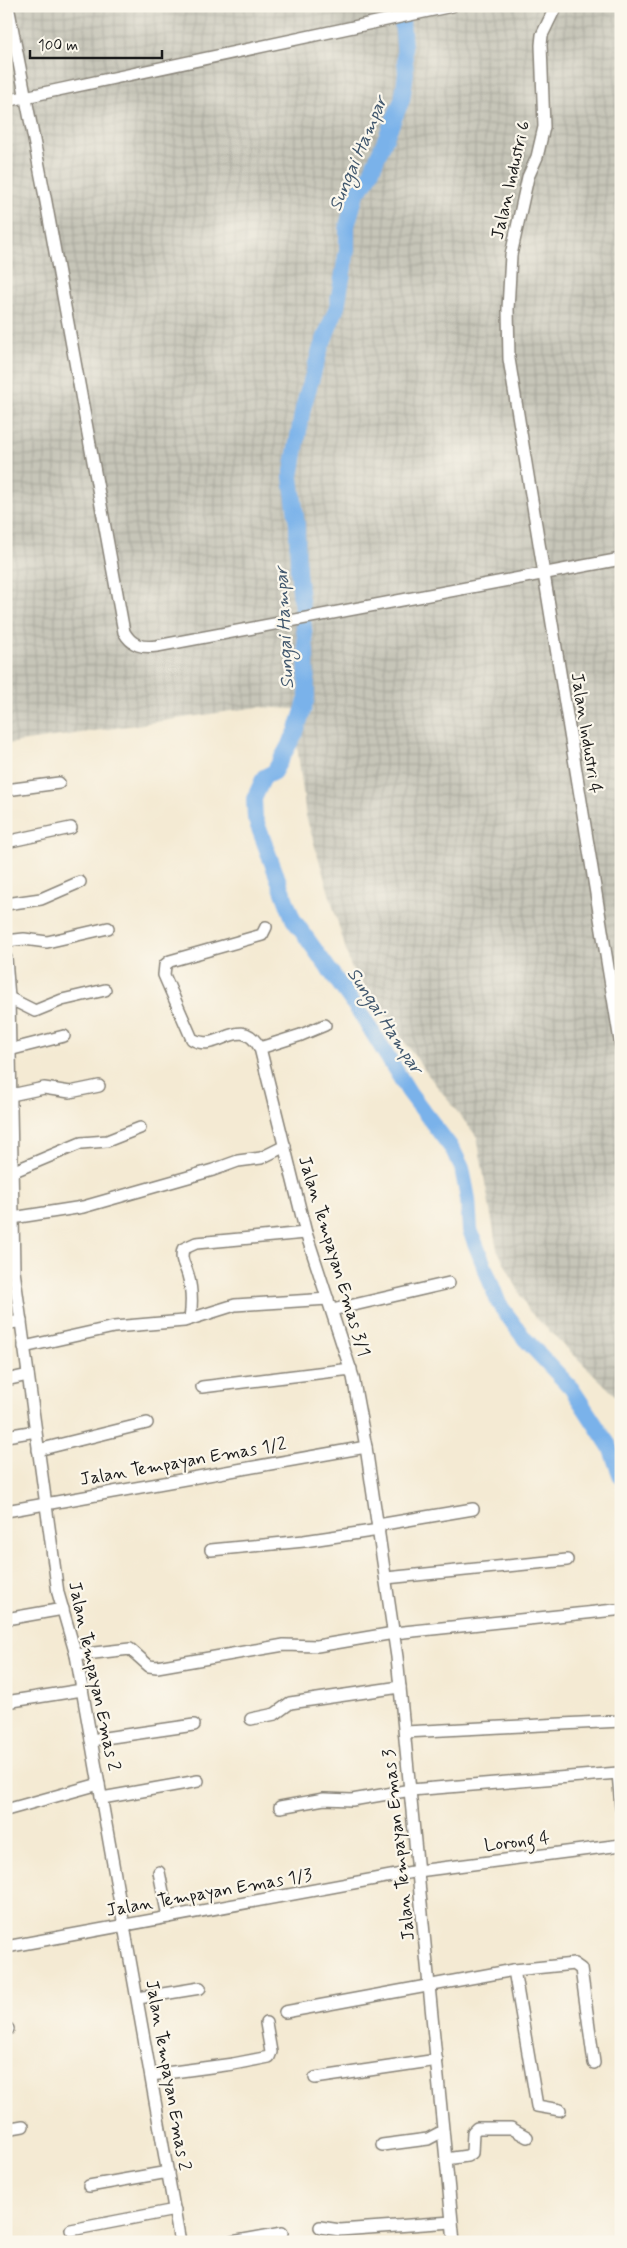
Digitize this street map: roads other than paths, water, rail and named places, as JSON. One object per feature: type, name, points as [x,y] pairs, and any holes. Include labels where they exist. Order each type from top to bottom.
[{"type":"street","points":[[8,6],[124,632],[129,640],[136,645],[146,648],[621,559]]},
{"type":"street","points":[[6,101],[452,6]]},
{"type":"street","name":"Jalan Industri 6","points":[[543,573],[509,359],[508,309],[511,255],[518,214],[528,177],[541,144],[544,127],[542,35],[556,6]]},
{"type":"street","name":"Jalan Industri 4","points":[[543,573],[621,1047]]},
{"type":"street","points":[[6,790],[59,783]]},
{"type":"street","points":[[6,842],[71,828]]},
{"type":"street","points":[[6,904],[41,899],[80,882]]},
{"type":"street","points":[[266,927],[262,935],[170,961],[165,965],[163,970],[192,1039],[199,1043],[208,1042],[244,1032],[251,1035],[260,1048],[302,1035],[325,1024]]},
{"type":"street","points":[[6,941],[24,939],[47,942],[108,928]]},
{"type":"street","name":"Jalan Tempayan Emas 2","points":[[6,958],[9,998],[11,1095],[9,1144],[12,1172],[10,1272],[21,1321],[58,1593],[76,1655],[180,2242]]},
{"type":"street","points":[[9,998],[35,1011],[62,1000],[105,990]]},
{"type":"street","points":[[9,1050],[64,1036]]},
{"type":"street","name":"Jalan Tempayan Emas 3/1","points":[[260,1048],[306,1233],[351,1369],[366,1447]]},
{"type":"street","points":[[11,1095],[44,1088],[70,1092],[99,1086]]},
{"type":"street","points":[[12,1172],[81,1143],[107,1141],[140,1128]]},
{"type":"street","points":[[10,1218],[84,1207],[214,1170],[238,1161],[262,1158],[285,1146]]},
{"type":"street","points":[[190,1319],[192,1306],[188,1276],[182,1264],[183,1249],[196,1243],[306,1233]]},
{"type":"street","points":[[24,1347],[114,1327],[190,1319],[235,1305],[330,1305],[449,1283]]},
{"type":"street","points":[[6,1324],[21,1321]]},
{"type":"street","points":[[202,1387],[351,1369]]},
{"type":"street","points":[[6,1380],[28,1375]]},
{"type":"street","points":[[38,1450],[147,1423]]},
{"type":"street","points":[[6,1436],[36,1431]]},
{"type":"street","name":"Jalan Tempayan Emas 1/2","points":[[6,1511],[366,1447]]},
{"type":"street","name":"Jalan Tempayan Emas 3","points":[[366,1447],[394,1633],[405,1732],[454,2242]]},
{"type":"street","points":[[210,1550],[304,1541],[473,1509]]},
{"type":"street","points":[[386,1578],[567,1560]]},
{"type":"street","points":[[6,1619],[63,1609]]},
{"type":"street","points":[[76,1655],[130,1649],[148,1666],[156,1667],[284,1645],[317,1646],[394,1633],[615,1610]]},
{"type":"street","points":[[251,1719],[275,1714],[290,1703],[400,1687]]},
{"type":"street","points":[[6,1702],[82,1690]]},
{"type":"street","points":[[405,1732],[621,1721]]},
{"type":"street","points":[[91,1740],[194,1725]]},
{"type":"street","points":[[280,1807],[324,1799],[352,1800],[411,1790],[619,1773],[621,1808]]},
{"type":"street","points":[[102,1798],[198,1781]]},
{"type":"street","points":[[6,1810],[99,1784]]},
{"type":"street","name":"Lorong 4","points":[[418,1871],[621,1845]]},
{"type":"street","name":"Jalan Tempayan Emas 1/3","points":[[6,1947],[418,1871]]},
{"type":"street","points":[[159,1872],[168,1917]]},
{"type":"street","points":[[286,2012],[514,1970],[574,1964],[581,1969],[594,2063]]},
{"type":"street","points":[[514,1970],[536,2106],[560,2110]]},
{"type":"street","points":[[138,1998],[200,1988]]},
{"type":"street","points":[[151,2075],[270,2057],[271,2052],[266,2024]]},
{"type":"street","points":[[315,2078],[436,2060]]},
{"type":"street","points":[[6,2129],[23,2126]]},
{"type":"street","points":[[446,2158],[472,2154],[473,2132],[477,2128],[511,2128],[527,2137]]},
{"type":"street","points":[[382,2145],[428,2139],[443,2130]]},
{"type":"street","points":[[89,2186],[168,2172]]},
{"type":"street","points":[[71,2230],[175,2210]]},
{"type":"street","points":[[320,2227],[340,2230],[452,2222]]},
{"type":"street","points":[[232,2242],[282,2233]]},
{"type":"waterway","name":"Sungai Hampar","points":[[401,6],[406,73],[402,100],[368,179],[356,194],[347,226],[347,250],[337,307],[321,347],[303,408],[291,477],[297,524],[298,571],[306,649],[307,698],[296,732],[274,772],[264,777],[254,799],[255,818],[293,919],[363,1017],[409,1092],[453,1150],[462,1168],[468,1199],[470,1230],[499,1304],[524,1338],[572,1389],[610,1447],[621,1477]]}]
